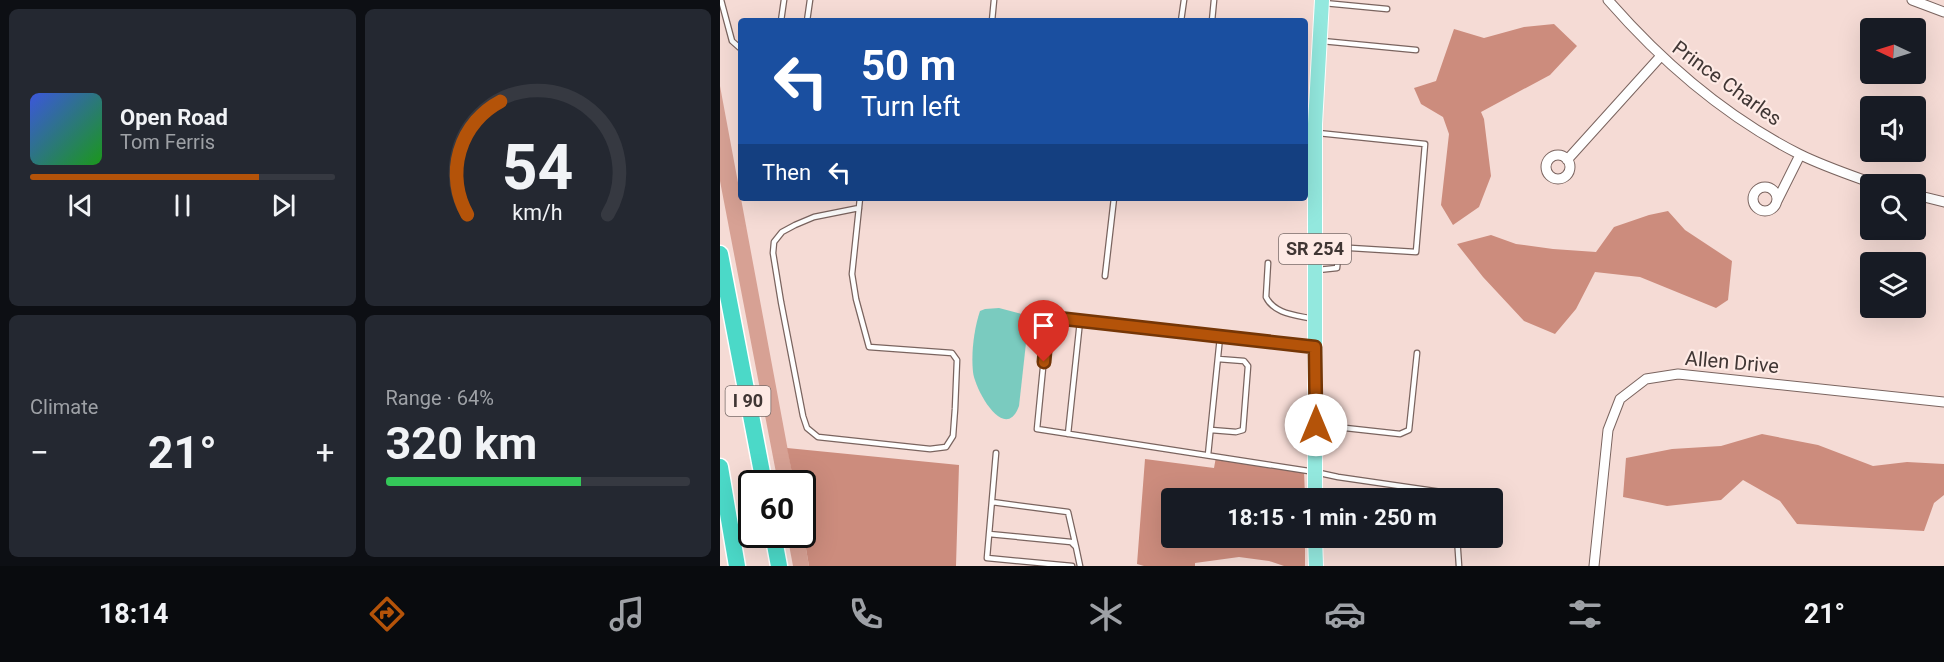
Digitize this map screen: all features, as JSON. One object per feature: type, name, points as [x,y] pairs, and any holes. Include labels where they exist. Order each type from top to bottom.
[{"type":"highway","name":"I 90","points":[[720,254],[762,470]]},
{"type":"highway","points":[[720,467],[737,566]]},
{"type":"highway","points":[[776,548],[779,566]]},
{"type":"main road","name":"SR 254","points":[[1316,488],[1312,127],[1321,1]]},
{"type":"main road","points":[[1316,548],[1316,566]]},
{"type":"street","name":"Prince Charles","points":[[1608,0],[1660,57],[1739,119],[1800,155],[1860,178]]},
{"type":"street","points":[[1912,0],[1944,12]]},
{"type":"street","points":[[1567,160],[1660,57]]},
{"type":"street","points":[[1777,201],[1800,155]]},
{"type":"street","points":[[1926,198],[1944,202]]},
{"type":"street","name":"Allen Drive","points":[[1594,566],[1608,430],[1620,399],[1646,379],[1678,374],[1944,402]]},
{"type":"street","points":[[1594,566],[1601,566]]},
{"type":"lane","points":[[721,0],[732,41],[738,47]]},
{"type":"lane","points":[[781,18],[784,0]]},
{"type":"lane","points":[[807,18],[810,0]]},
{"type":"lane","points":[[992,18],[994,0]]},
{"type":"lane","points":[[1181,18],[1184,0]]},
{"type":"lane","points":[[1212,18],[1214,0]]},
{"type":"lane","points":[[1321,1],[1387,9]]},
{"type":"lane","points":[[1319,41],[1416,50]]},
{"type":"lane","points":[[1312,127],[1425,144],[1416,252],[1315,246]]},
{"type":"lane","points":[[859,208],[814,217],[782,232],[774,242],[773,253],[781,303],[807,428],[818,437],[930,449],[946,447],[953,436],[957,360],[952,353],[869,346],[856,299],[852,274],[859,208],[860,201]]},
{"type":"lane","points":[[1105,276],[1114,201]]},
{"type":"lane","points":[[1315,271],[1337,268],[1340,248]]},
{"type":"lane","points":[[1268,263],[1266,297],[1268,302],[1276,309],[1315,320]]},
{"type":"lane","points":[[1315,347],[1048,317],[1037,429],[1414,488]]},
{"type":"lane","points":[[1068,434],[1080,321]]},
{"type":"lane","points":[[1208,455],[1221,337]]},
{"type":"lane","points":[[1316,425],[1400,434],[1409,430],[1417,353]]},
{"type":"lane","points":[[1211,430],[1236,432],[1243,430],[1248,366],[1244,361],[1218,358]]},
{"type":"lane","points":[[996,453],[987,558],[1072,566]]},
{"type":"lane","points":[[992,502],[1068,512],[1080,566]]},
{"type":"lane","points":[[989,534],[1071,542],[1076,548]]},
{"type":"lane","points":[[1457,548],[1458,566]]},
{"type":"shaded area","points":[[1554,24],[1577,46],[1550,75],[1481,112],[1484,119],[1491,176],[1479,207],[1453,225],[1441,205],[1449,134],[1443,117],[1421,104],[1414,88],[1436,81],[1454,29],[1484,38],[1524,27]]},
{"type":"shaded area","points":[[720,86],[738,183],[738,201],[741,201],[792,470],[776,470],[720,181]]},
{"type":"shaded area","points":[[1668,211],[1685,230],[1732,261],[1728,300],[1716,308],[1640,277],[1595,272],[1576,309],[1555,334],[1524,321],[1483,277],[1457,244],[1491,235],[1516,244],[1596,252],[1614,227]]},
{"type":"shaded area","points":[[1762,434],[1818,445],[1873,466],[1907,462],[1944,464],[1944,495],[1934,503],[1924,531],[1797,524],[1780,501],[1743,480],[1721,500],[1667,506],[1623,497],[1626,458],[1672,449],[1721,446]]},
{"type":"shaded area","points":[[787,448],[959,465],[956,566],[809,566],[806,548],[816,548],[816,470],[791,470]]},
{"type":"shaded area","points":[[1216,457],[1304,470],[1305,488],[1161,488],[1161,548],[1305,548],[1305,566],[1284,566],[1269,561],[1239,557],[1195,563],[1195,566],[1137,564],[1145,459],[1214,468]]},
{"type":"shaded area","points":[[790,548],[806,548],[809,566],[793,566]]},
{"type":"water","points":[[999,308],[1029,316],[1019,406],[1013,416],[1006,419],[999,417],[985,401],[975,380],[972,365],[973,341],[980,311]]},
{"type":"route","points":[[1044,362],[1048,317],[1315,347],[1316,425]]}]
